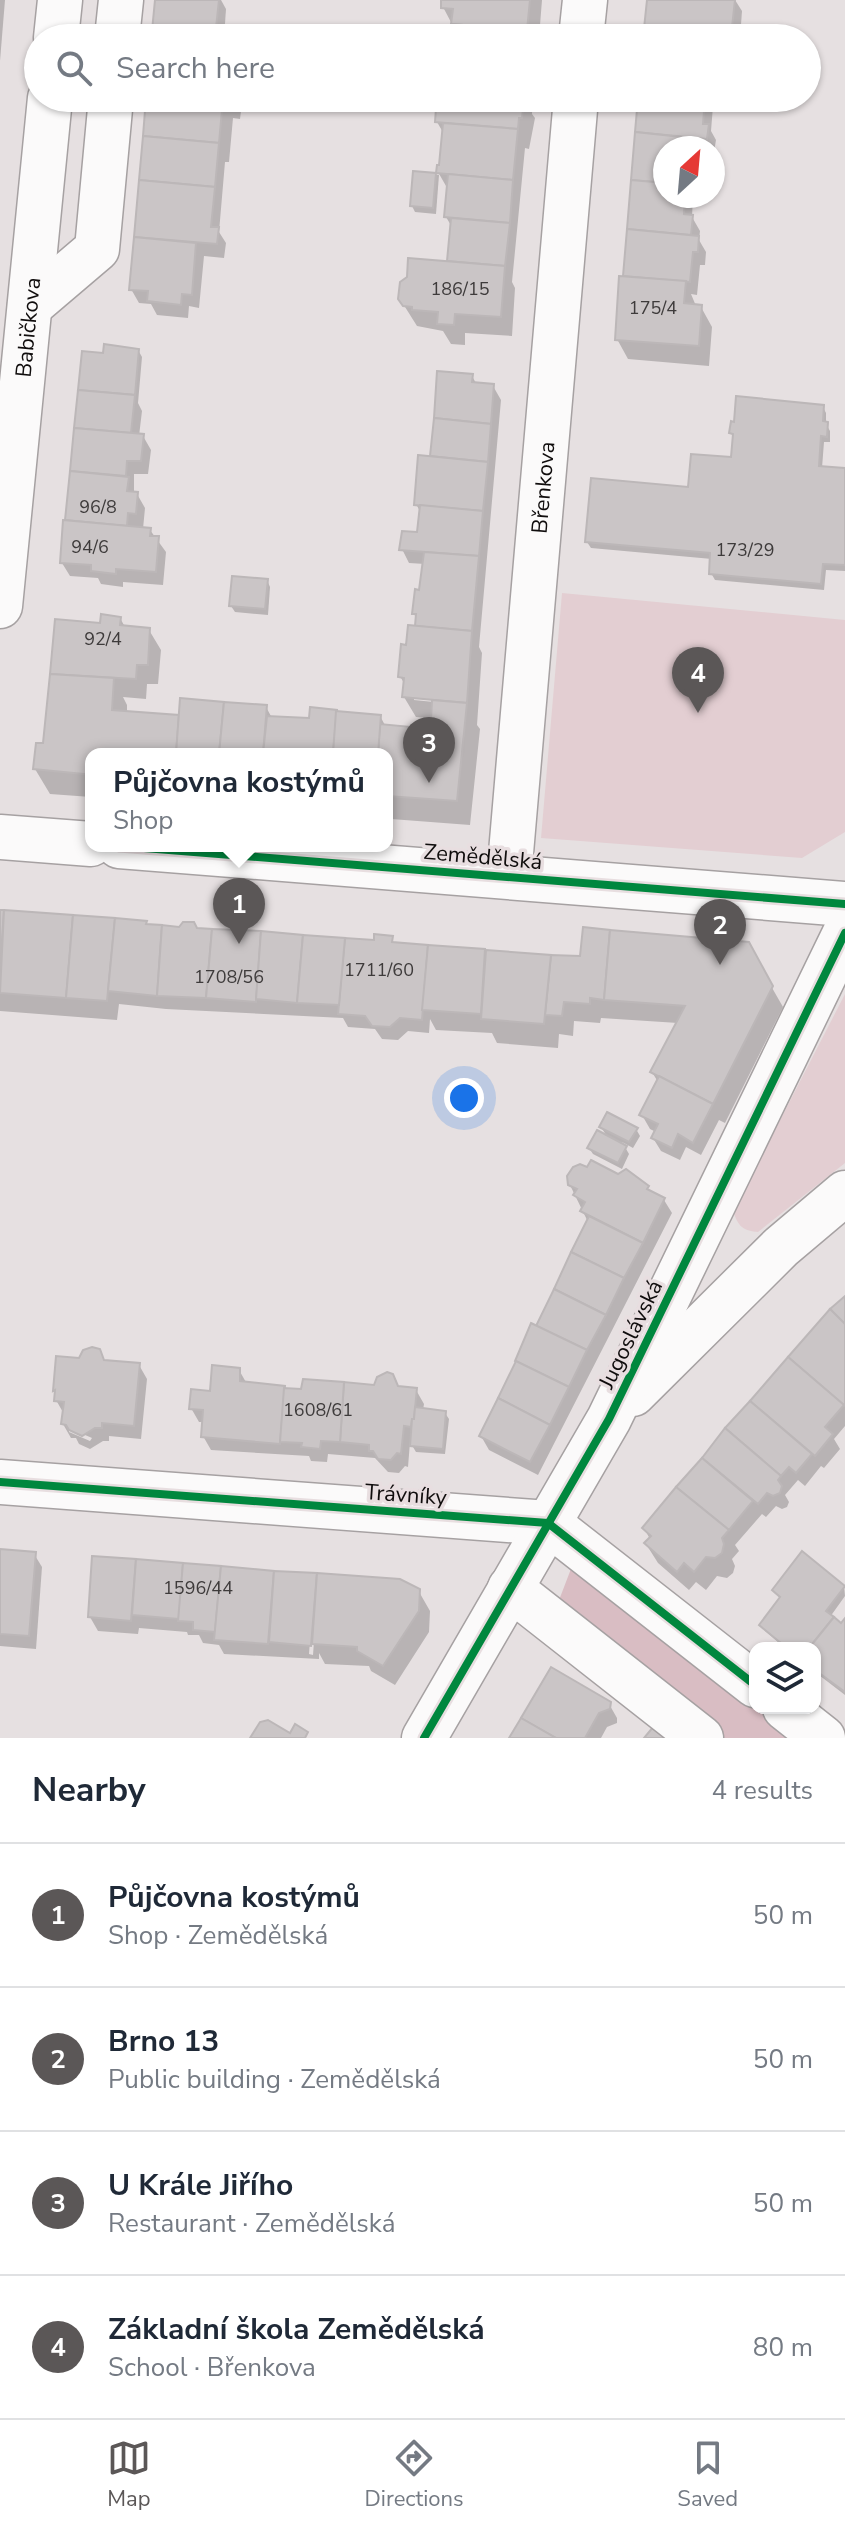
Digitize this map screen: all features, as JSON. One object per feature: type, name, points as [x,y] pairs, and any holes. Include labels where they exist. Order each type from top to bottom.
[{"type":"street","points":[[57,24],[60,0]]},
{"type":"street","points":[[118,24],[121,0]]},
{"type":"street","points":[[582,24],[585,0]]},
{"type":"street","name":"Babičkova","points":[[0,606],[49,112]]},
{"type":"street","points":[[30,306],[97,249],[110,112]]},
{"type":"street","name":"Břenkova","points":[[509,876],[575,112]]},
{"type":"street","points":[[0,837],[85,844]]},
{"type":"street","name":"Zemědělská","points":[[197,852],[845,904]]},
{"type":"street","name":"Jugoslávská","points":[[424,1738],[609,1419],[845,933]]},
{"type":"street","name":"Jugoslávská","points":[[609,1419],[781,1247],[845,1193]]},
{"type":"street","name":"Trávníky","points":[[0,1482],[548,1523]]},
{"type":"street","points":[[548,1523],[749,1680]]},
{"type":"street","points":[[510,1588],[701,1738]]},
{"type":"street","points":[[793,1714],[823,1738]]},
{"type":"shaded area","points":[[562,593],[845,620],[845,832],[802,858],[541,838]]},
{"type":"shaded area","points":[[845,994],[845,1163],[758,1232],[746,1229],[734,1214],[740,1198]]},
{"type":"shaded area","points":[[574,1561],[749,1696],[749,1714],[772,1714],[802,1738],[719,1738],[556,1608]]},
{"type":"building","points":[[155,0],[219,0],[216,24],[153,24]]},
{"type":"building","points":[[441,0],[530,0],[528,24],[451,24],[453,9],[441,8]]},
{"type":"building","points":[[647,0],[735,0],[732,24],[644,24]]},
{"type":"building","points":[[145,112],[222,112],[219,143],[143,136]]},
{"type":"building","points":[[436,112],[523,112],[518,129],[435,122]]},
{"type":"building","points":[[637,112],[704,112],[703,124],[709,124],[707,136],[635,132]]},
{"type":"building","points":[[443,123],[518,129],[513,180],[436,173]]},
{"type":"building","points":[[635,132],[672,136],[653,136],[653,182],[631,180]]},
{"type":"building","points":[[143,136],[219,143],[215,187],[139,180]]},
{"type":"building","points":[[413,171],[436,173],[433,208],[410,206]]},
{"type":"building","points":[[448,174],[513,180],[510,223],[444,217]]},
{"type":"building","points":[[139,180],[215,187],[211,227],[219,227],[217,244],[134,237]]},
{"type":"building","points":[[631,180],[653,182],[653,208],[684,208],[684,214],[693,215],[691,235],[627,229]]},
{"type":"building","points":[[451,218],[510,223],[505,266],[447,261]]},
{"type":"building","points":[[627,229],[699,236],[698,252],[693,252],[690,282],[623,276]]},
{"type":"building","points":[[134,237],[196,243],[192,295],[182,294],[181,305],[147,301],[148,291],[129,290]]},
{"type":"building","points":[[408,258],[505,266],[501,317],[455,314],[454,325],[437,324],[438,312],[412,310],[412,307],[403,306],[398,299],[400,282],[407,277]]},
{"type":"building","points":[[619,276],[686,281],[684,303],[702,305],[699,346],[615,340]]},
{"type":"building","points":[[104,344],[139,349],[135,395],[78,390],[82,351],[103,353]]},
{"type":"building","points":[[437,371],[473,374],[472,382],[494,384],[491,424],[434,418]]},
{"type":"building","points":[[78,390],[135,395],[131,433],[74,428]]},
{"type":"building","points":[[736,396],[824,405],[823,421],[828,422],[827,437],[821,436],[819,466],[845,468],[845,565],[823,564],[821,584],[709,574],[710,553],[585,542],[591,478],[688,487],[691,454],[731,457],[733,434],[729,433],[731,421],[734,422]]},
{"type":"building","points":[[434,418],[491,424],[488,462],[430,456]]},
{"type":"building","points":[[74,428],[144,434],[141,461],[127,461],[126,476],[70,471]]},
{"type":"building","points":[[418,455],[488,462],[483,511],[414,505]]},
{"type":"building","points":[[70,471],[129,477],[127,491],[138,492],[136,514],[128,513],[127,526],[65,520]]},
{"type":"building","points":[[420,505],[483,511],[479,556],[399,550],[402,531],[417,532]]},
{"type":"building","points":[[63,520],[151,528],[150,536],[159,536],[156,572],[116,569],[116,574],[91,571],[91,565],[60,563]]},
{"type":"building","points":[[424,552],[479,556],[472,631],[415,626],[416,614],[412,614],[415,589],[419,590]]},
{"type":"building","points":[[232,576],[268,579],[265,609],[229,606]]},
{"type":"building","points":[[101,614],[121,617],[120,625],[150,628],[148,665],[137,665],[136,679],[50,674],[55,619],[100,623]]},
{"type":"building","points":[[408,625],[472,631],[467,703],[402,697],[404,678],[398,677],[401,644],[406,645]]},
{"type":"building","points":[[50,674],[114,678],[112,710],[179,715],[176,748],[85,748],[85,774],[33,769],[36,743],[43,743]]},
{"type":"building","points":[[180,698],[224,702],[220,748],[176,748]]},
{"type":"building","points":[[432,700],[467,703],[457,801],[393,796],[393,748],[378,748],[380,724],[421,728],[421,720],[431,720]]},
{"type":"building","points":[[224,702],[267,705],[263,748],[220,748]]},
{"type":"building","points":[[310,707],[337,710],[334,748],[264,748],[267,716],[309,718]]},
{"type":"building","points":[[336,711],[381,715],[378,748],[333,748]]},
{"type":"building","points":[[0,910],[4,910],[0,969]]},
{"type":"building","points":[[4,910],[73,915],[66,998],[0,993]]},
{"type":"building","points":[[73,915],[115,918],[107,1001],[66,998]]},
{"type":"building","points":[[115,918],[162,925],[157,996],[108,991]]},
{"type":"building","points":[[183,922],[194,922],[197,928],[212,929],[206,998],[157,996],[162,925],[179,927]]},
{"type":"building","points":[[583,927],[610,930],[604,1000],[590,998],[590,1004],[564,1002],[562,1016],[545,1015],[551,955],[580,956]]},
{"type":"building","points":[[212,929],[261,931],[256,1002],[206,998]]},
{"type":"building","points":[[610,930],[749,942],[773,986],[713,1104],[650,1072],[685,1006],[604,1000]]},
{"type":"building","points":[[261,931],[303,935],[297,1003],[256,999]]},
{"type":"building","points":[[374,934],[393,936],[392,942],[428,945],[422,1020],[400,1018],[390,1027],[372,1026],[365,1016],[338,1014],[345,938],[374,940]]},
{"type":"building","points":[[303,935],[345,938],[339,1005],[297,1003]]},
{"type":"building","points":[[428,945],[485,949],[481,1014],[422,1010]]},
{"type":"building","points":[[486,950],[551,955],[544,1024],[481,1019]]},
{"type":"building","points":[[659,1076],[713,1104],[693,1143],[678,1134],[672,1148],[651,1138],[658,1124],[639,1115]]},
{"type":"building","points":[[607,1112],[638,1128],[629,1142],[599,1127]]},
{"type":"building","points":[[597,1130],[627,1146],[618,1163],[587,1148]]},
{"type":"building","points":[[591,1160],[618,1174],[626,1169],[649,1186],[647,1189],[665,1198],[643,1243],[580,1211],[585,1202],[573,1195],[577,1189],[568,1185],[567,1176],[573,1167],[580,1164],[587,1167]]},
{"type":"building","points":[[589,1216],[643,1243],[624,1278],[571,1252]]},
{"type":"building","points":[[571,1252],[624,1278],[606,1315],[554,1289]]},
{"type":"building","points":[[554,1289],[606,1315],[587,1350],[536,1326]]},
{"type":"building","points":[[845,1296],[845,1324],[830,1309]]},
{"type":"building","points":[[830,1309],[845,1324],[845,1406],[788,1357]]},
{"type":"building","points":[[531,1323],[587,1350],[569,1387],[515,1361]]},
{"type":"building","points":[[92,1347],[100,1349],[104,1360],[140,1363],[134,1426],[102,1423],[102,1428],[95,1428],[82,1436],[61,1424],[64,1402],[54,1401],[53,1391],[56,1356],[79,1358],[83,1350]]},
{"type":"building","points":[[788,1357],[844,1405],[825,1427],[833,1434],[815,1456],[750,1401]]},
{"type":"building","points":[[516,1361],[569,1387],[550,1425],[498,1398]]},
{"type":"building","points":[[212,1365],[240,1368],[240,1381],[285,1386],[280,1444],[201,1437],[203,1410],[189,1409],[191,1389],[210,1391]]},
{"type":"building","points":[[387,1372],[393,1374],[398,1386],[417,1388],[414,1419],[411,1427],[404,1426],[401,1454],[397,1453],[391,1460],[378,1459],[373,1451],[369,1451],[369,1445],[340,1442],[344,1382],[374,1385],[377,1377]]},
{"type":"building","points":[[303,1379],[344,1382],[340,1442],[321,1441],[320,1449],[301,1447],[302,1443],[280,1442],[284,1388],[301,1389]]},
{"type":"building","points":[[498,1398],[550,1425],[530,1462],[479,1436]]},
{"type":"building","points":[[750,1401],[812,1454],[796,1473],[789,1467],[781,1476],[725,1428]]},
{"type":"building","points":[[415,1407],[446,1411],[443,1449],[410,1446]]},
{"type":"building","points":[[725,1428],[781,1476],[778,1480],[782,1486],[780,1493],[773,1496],[767,1493],[758,1504],[702,1458]]},
{"type":"building","points":[[702,1458],[753,1501],[729,1530],[676,1487]]},
{"type":"building","points":[[676,1487],[729,1530],[722,1538],[722,1553],[715,1558],[706,1557],[694,1572],[684,1563],[677,1572],[644,1543],[651,1536],[642,1528]]},
{"type":"building","points":[[0,1549],[36,1552],[29,1636],[0,1634]]},
{"type":"building","points":[[802,1551],[845,1586],[826,1611],[834,1617],[814,1642],[780,1642],[759,1625],[780,1597],[772,1590]]},
{"type":"building","points":[[92,1556],[136,1559],[131,1621],[88,1617]]},
{"type":"building","points":[[136,1559],[183,1563],[179,1619],[132,1615]]},
{"type":"building","points":[[183,1563],[221,1566],[215,1632],[193,1630],[193,1622],[178,1621]]},
{"type":"building","points":[[221,1566],[274,1571],[268,1644],[214,1640]]},
{"type":"building","points":[[274,1571],[317,1573],[311,1646],[269,1642]]},
{"type":"building","points":[[317,1573],[400,1579],[420,1589],[419,1611],[383,1666],[357,1651],[357,1647],[312,1644]]},
{"type":"building","points":[[834,1617],[841,1623],[845,1618],[845,1692],[821,1674],[821,1642],[814,1642]]},
{"type":"building","points":[[551,1667],[611,1702],[610,1709],[599,1713],[585,1738],[556,1738],[521,1718]]},
{"type":"building","points":[[521,1718],[556,1738],[509,1738]]},
{"type":"building","points":[[268,1720],[290,1733],[295,1724],[308,1732],[305,1738],[250,1738],[260,1722]]},
{"type":"building","points":[[654,1726],[669,1738],[644,1738]]},
{"type":"cycle path","points":[[194,852],[845,904]]},
{"type":"cycle path","points":[[424,1738],[609,1419],[845,933]]},
{"type":"cycle path","points":[[0,1482],[548,1523],[749,1680]]},
{"type":"place","name":"Základní škola Zemědělská","points":[[698,713]]},
{"type":"place","name":"U Krále Jiřího","points":[[429,783]]},
{"type":"place","name":"Půjčovna kostýmů","points":[[239,944]]},
{"type":"place","name":"Brno 13","points":[[720,965]]}]
